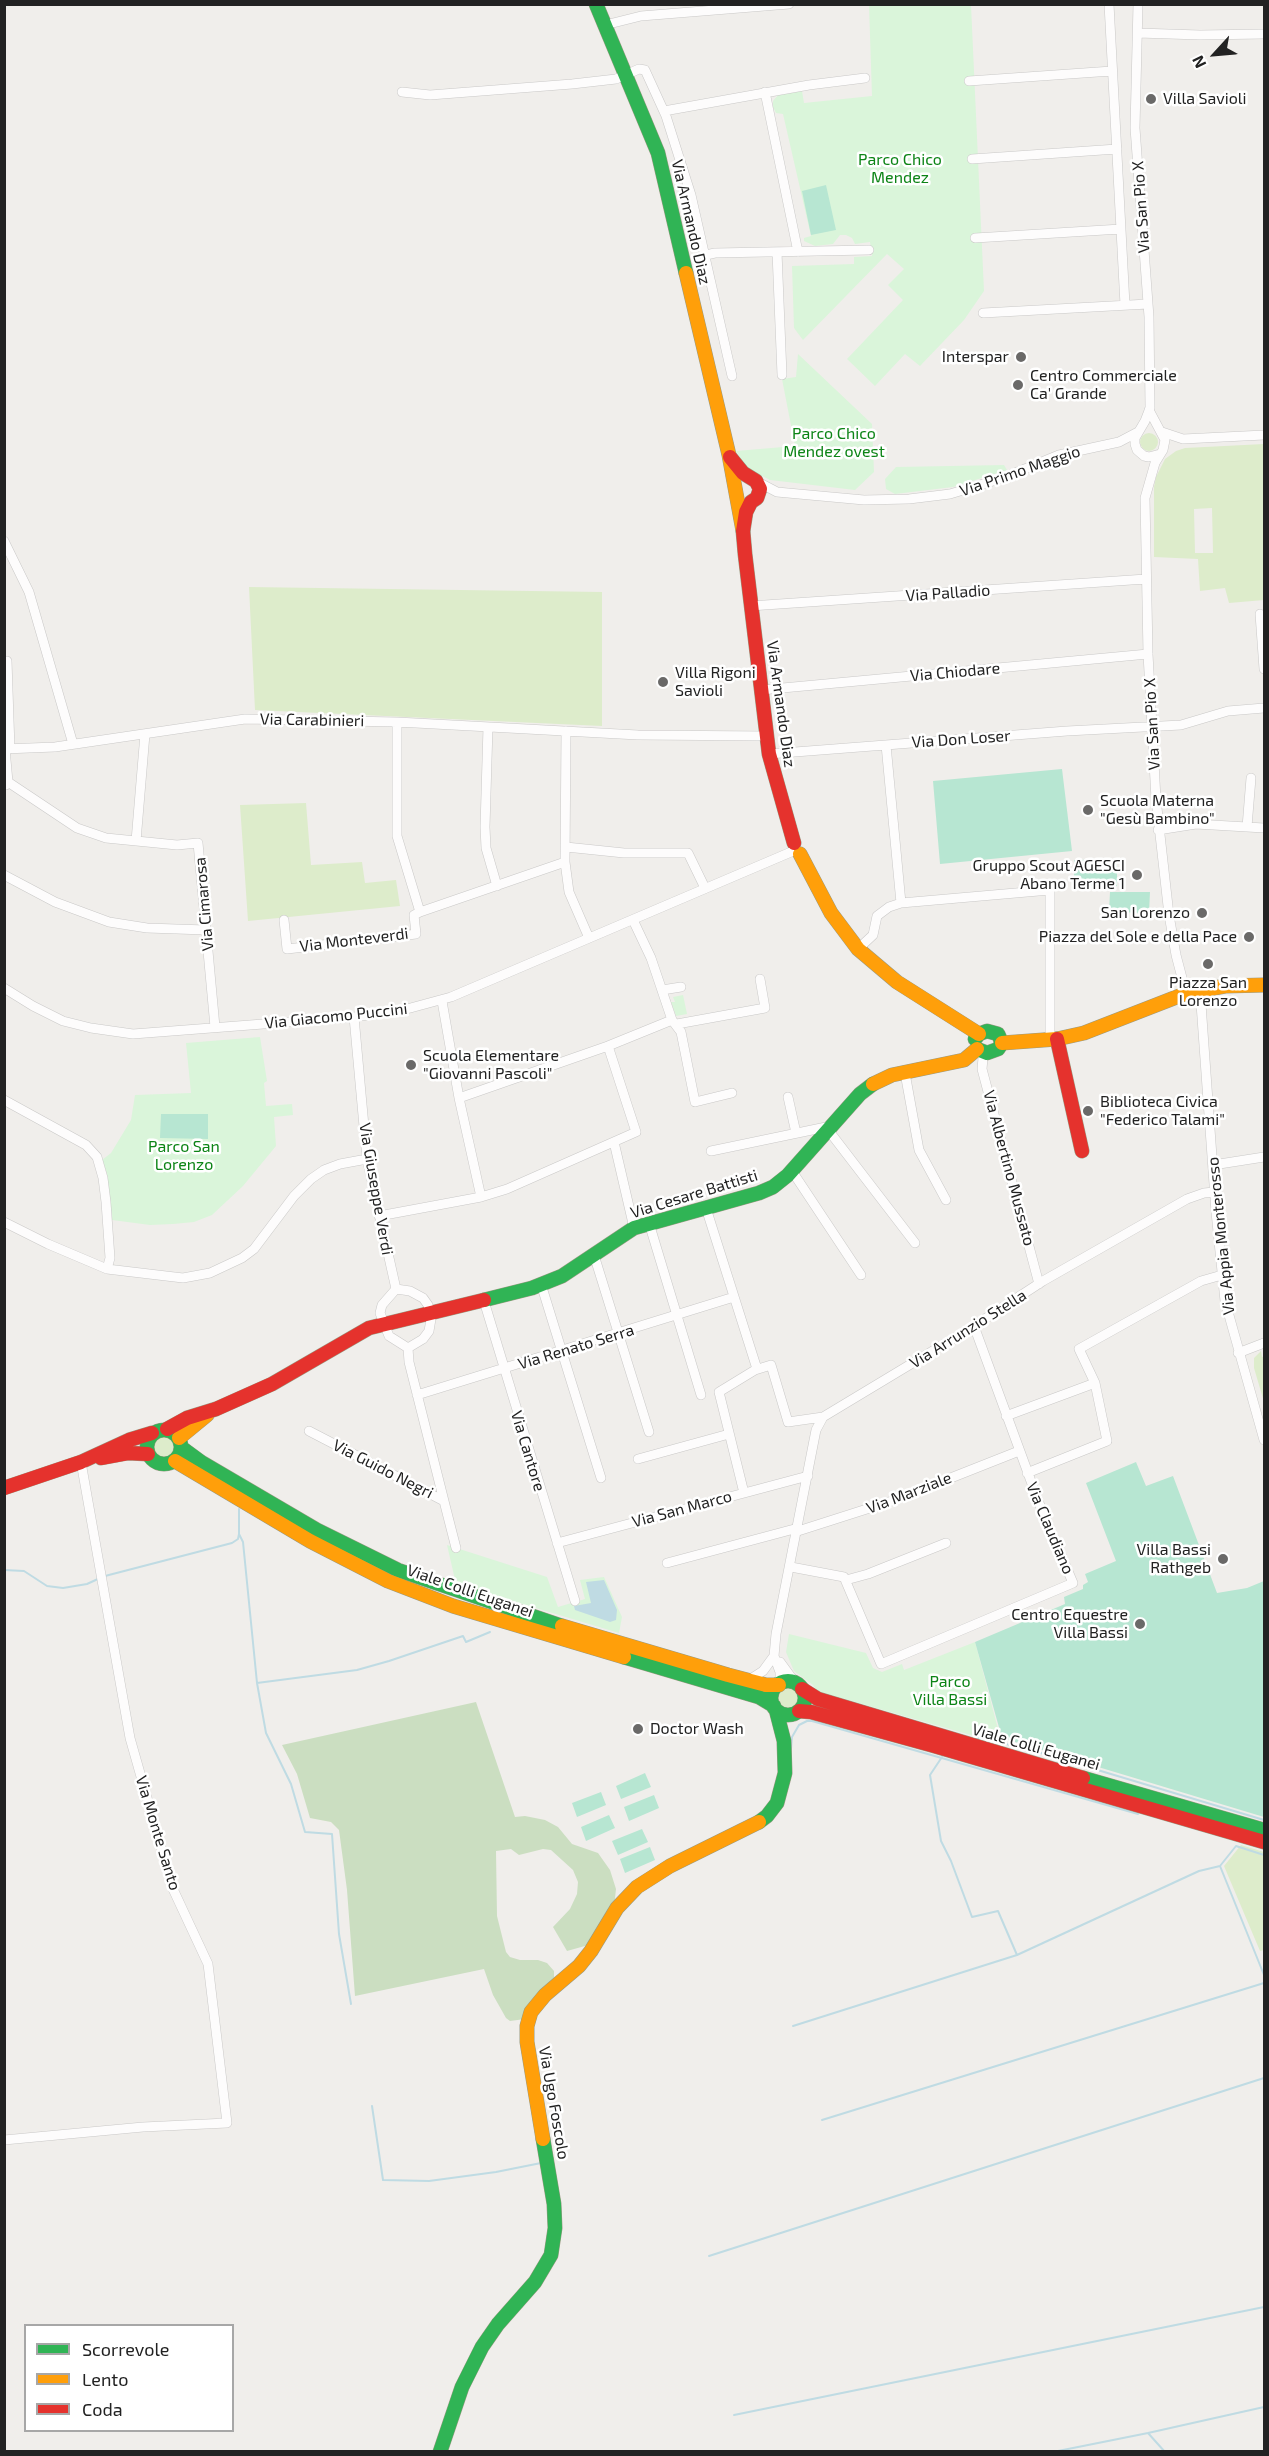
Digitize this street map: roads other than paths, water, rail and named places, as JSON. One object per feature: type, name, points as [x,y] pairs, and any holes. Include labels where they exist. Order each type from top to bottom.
[{"type":"street","name":"Via Armando Diaz","points":[[596,4],[658,153],[729,455],[729,466],[743,531],[769,754],[795,850],[831,913],[858,949],[897,982],[979,1034]]},
{"type":"street","points":[[605,25],[683,8],[789,4]]},
{"type":"street","points":[[1109,4],[1125,305]]},
{"type":"street","name":"Via San Pio X","points":[[1138,4],[1135,128],[1148,304],[1149,410],[1140,431]]},
{"type":"street","points":[[1138,33],[1264,34]]},
{"type":"street","points":[[402,92],[442,94],[572,84],[616,79],[639,69],[645,70],[664,111],[679,153],[706,255],[732,376]]},
{"type":"street","points":[[969,81],[1112,71]]},
{"type":"street","points":[[664,111],[765,92],[865,78]]},
{"type":"street","points":[[765,92],[798,252]]},
{"type":"street","points":[[972,159],[1117,149]]},
{"type":"street","points":[[975,238],[1121,229]]},
{"type":"street","points":[[706,255],[869,250]]},
{"type":"street","points":[[777,252],[782,375]]},
{"type":"street","points":[[983,313],[1148,304]]},
{"type":"street","points":[[707,362],[728,358]]},
{"type":"street","name":"Via San Pio X","points":[[1149,410],[1161,431]]},
{"type":"street","name":"Via Primo Maggio","points":[[752,479],[777,492],[864,500],[909,499],[950,494],[1003,478],[1059,455],[1119,442],[1150,427],[1180,439],[1264,435]]},
{"type":"street","points":[[1137,450],[1135,444],[1140,431]]},
{"type":"street","points":[[1161,431],[1165,440],[1162,452]]},
{"type":"street","points":[[1119,442],[1149,458],[1180,439]]},
{"type":"street","name":"Via San Pio X","points":[[1162,452],[1145,498],[1152,726],[1158,830],[1176,955],[1193,992]]},
{"type":"street","name":"Via Armando Diaz","points":[[729,455],[752,479]]},
{"type":"street","points":[[743,478],[752,479],[760,489],[754,500],[743,502],[736,491],[743,478]]},
{"type":"street","name":"Via Primo Maggio","points":[[754,500],[777,492]]},
{"type":"street","name":"Via Armando Diaz","points":[[743,531],[746,512],[754,500]]},
{"type":"street","points":[[4,541],[29,592],[73,744]]},
{"type":"street","name":"Via Palladio","points":[[750,606],[1146,579]]},
{"type":"street","points":[[1260,614],[1264,669]]},
{"type":"street","name":"Via Chiodare","points":[[761,690],[1148,654]]},
{"type":"street","points":[[6,785],[7,661]]},
{"type":"street","name":"Via Don Loser","points":[[769,754],[1191,724],[1228,711],[1264,708]]},
{"type":"street","name":"Via Carabinieri","points":[[6,749],[73,744],[245,719],[397,722],[639,735],[767,736]]},
{"type":"street","points":[[397,722],[397,836],[420,912]]},
{"type":"street","points":[[488,727],[485,838],[491,871],[497,886]]},
{"type":"street","points":[[566,731],[565,862],[569,892],[589,939]]},
{"type":"street","points":[[136,842],[145,734]]},
{"type":"street","points":[[886,745],[902,903]]},
{"type":"street","points":[[1247,827],[1251,778]]},
{"type":"street","name":"Via Cimarosa","points":[[6,785],[77,828],[106,838],[177,845],[198,843],[215,1027]]},
{"type":"street","points":[[1158,830],[1196,824],[1264,828]]},
{"type":"street","points":[[566,847],[624,853],[688,853],[705,888]]},
{"type":"street","name":"Via Giacomo Puccini","points":[[4,988],[33,1006],[63,1020],[91,1028],[133,1034],[354,1017],[403,1010],[442,1001],[795,850]]},
{"type":"street","name":"Via Monteverdi","points":[[284,920],[288,949],[416,934],[414,915],[420,912],[565,862]]},
{"type":"street","points":[[4,874],[55,902],[109,922],[147,928],[206,930]]},
{"type":"street","points":[[858,949],[873,935],[877,916],[889,907],[902,903],[1050,890],[1049,995],[1054,1039],[1082,1151]]},
{"type":"street","points":[[633,920],[681,1032],[695,1102],[732,1093]]},
{"type":"street","points":[[459,1098],[675,1022],[765,1008],[760,979]]},
{"type":"street","points":[[1002,1043],[1054,1039],[1108,1025],[1193,992],[1225,986],[1264,985]]},
{"type":"street","points":[[663,990],[681,987]]},
{"type":"street","name":"Via Appia Monterosso","points":[[1193,992],[1227,1311],[1264,1440]]},
{"type":"street","points":[[442,1001],[459,1098],[481,1197]]},
{"type":"street","name":"Via Giuseppe Verdi","points":[[354,1017],[367,1159],[396,1289]]},
{"type":"street","points":[[987,1031],[998,1034],[1002,1043],[998,1049],[982,1051],[975,1040],[979,1034],[987,1031]]},
{"type":"street","points":[[379,1216],[481,1197],[507,1189],[636,1132],[608,1046]]},
{"type":"street","name":"Via Cesare Battisti","points":[[4,1488],[81,1462],[129,1440],[167,1429],[196,1414],[216,1409],[272,1384],[356,1336],[383,1324],[484,1301],[540,1284],[562,1276],[634,1228],[773,1187],[792,1171],[860,1094],[874,1083],[906,1072],[964,1060],[982,1051]]},
{"type":"street","name":"Via Albertino Mussato","points":[[982,1051],[982,1069],[1041,1283]]},
{"type":"street","points":[[906,1072],[920,1150],[946,1200]]},
{"type":"street","points":[[788,1097],[796,1133]]},
{"type":"street","points":[[4,1100],[86,1145],[97,1156],[106,1202],[110,1258],[107,1269]]},
{"type":"street","points":[[711,1151],[831,1128],[915,1243]]},
{"type":"street","points":[[614,1142],[634,1228]]},
{"type":"street","points":[[1213,1165],[1264,1157]]},
{"type":"street","points":[[4,1222],[107,1269],[183,1278],[210,1273],[254,1250],[294,1196],[311,1179],[324,1170],[340,1164],[367,1159]]},
{"type":"street","points":[[792,1171],[861,1275]]},
{"type":"street","name":"Via Arrunzio Stella","points":[[822,1417],[1041,1283],[1187,1199],[1214,1192]]},
{"type":"street","points":[[706,1208],[757,1369]]},
{"type":"street","points":[[649,1223],[701,1395]]},
{"type":"street","points":[[594,1255],[649,1432]]},
{"type":"street","points":[[1027,1473],[1107,1441],[1095,1383],[1079,1349],[1201,1281],[1222,1275]]},
{"type":"street","points":[[540,1284],[601,1478]]},
{"type":"street","points":[[396,1289],[410,1291],[423,1298],[430,1313],[429,1331],[423,1339],[408,1348],[388,1336],[380,1313],[382,1305],[396,1289]]},
{"type":"street","name":"Via Renato Serra","points":[[417,1395],[734,1297]]},
{"type":"street","name":"Via Cantore","points":[[484,1301],[575,1601]]},
{"type":"street","name":"Via Claudiano","points":[[846,1580],[881,1664],[1071,1586],[1073,1580],[1027,1473],[974,1326]]},
{"type":"street","points":[[1238,1353],[1264,1343]]},
{"type":"street","name":"Via Guido Negri","points":[[408,1348],[417,1395],[444,1501]]},
{"type":"street","points":[[744,1493],[719,1392],[757,1369],[771,1365],[788,1422],[822,1417]]},
{"type":"street","points":[[1006,1416],[1095,1383]]},
{"type":"street","name":"Via Cesare Battisti","points":[[81,1462],[129,1454],[148,1454],[160,1464],[179,1449],[190,1427],[216,1409]]},
{"type":"street","points":[[749,1680],[764,1671],[774,1656],[816,1430],[822,1417]]},
{"type":"street","points":[[167,1429],[174,1432],[179,1449]]},
{"type":"street","name":"Via Guido Negri","points":[[309,1431],[444,1501]]},
{"type":"street","points":[[148,1454],[147,1443],[152,1433]]},
{"type":"street","points":[[638,1459],[729,1434]]},
{"type":"street","name":"Viale Colli Euganei","points":[[179,1449],[317,1530],[398,1570],[523,1614],[766,1685],[788,1682],[799,1686],[818,1699],[933,1735],[1264,1830]]},
{"type":"street","name":"Viale Colli Euganei","points":[[179,1449],[310,1541],[388,1581],[453,1606],[759,1697],[786,1715],[811,1712],[1264,1842]]},
{"type":"street","name":"Via Marziale","points":[[798,1530],[895,1500],[1019,1450]]},
{"type":"street","name":"Via Monte Santo","points":[[4,2140],[132,2128],[227,2123],[208,1964],[173,1889],[130,1738],[81,1462]]},
{"type":"street","name":"Via San Marco","points":[[557,1543],[808,1476]]},
{"type":"street","points":[[444,1501],[456,1548]]},
{"type":"street","points":[[667,1563],[798,1530]]},
{"type":"street","points":[[791,1567],[840,1576],[846,1580],[868,1574],[946,1543]]},
{"type":"street","points":[[774,1656],[780,1672],[779,1685],[772,1695],[775,1708]]},
{"type":"street","points":[[774,1656],[799,1686],[805,1701],[798,1712]]},
{"type":"street","name":"Via Ugo Foscolo","points":[[440,2451],[462,2387],[482,2347],[498,2324],[535,2282],[551,2255],[555,2228],[554,2204],[527,2042],[527,2026],[531,2012],[545,1995],[579,1965],[591,1951],[617,1908],[638,1887],[670,1866],[751,1827],[766,1816],[777,1803],[785,1773],[784,1741],[775,1708]]},
{"type":"street","name":"Via Ugo Foscolo","points":[[784,1741],[798,1712]]},
{"type":"water","points":[[604,1580],[617,1610],[616,1620],[610,1622],[575,1610],[574,1606],[591,1603],[586,1582]]},
{"type":"waterway","points":[[105,1576],[232,1543],[238,1539],[239,1509]]},
{"type":"waterway","points":[[239,1534],[243,1542],[257,1683],[266,1733],[291,1784],[305,1832],[332,1834],[339,1934],[351,2004]]},
{"type":"waterway","points":[[4,1570],[24,1571],[47,1586],[63,1588],[87,1584],[100,1578]]},
{"type":"waterway","points":[[521,1606],[532,1610]]},
{"type":"waterway","points":[[257,1683],[357,1670],[463,1636],[466,1642],[490,1632]]},
{"type":"waterway","points":[[791,1749],[792,1737],[799,1725],[812,1721],[1138,1814]]},
{"type":"waterway","points":[[967,1739],[983,1738],[1041,1753],[1264,1820]]},
{"type":"waterway","points":[[942,1757],[930,1775],[941,1841],[972,1917],[998,1911],[1017,1955]]},
{"type":"waterway","points":[[1264,1855],[1236,1846],[1220,1866],[1264,1975]]},
{"type":"waterway","points":[[793,2026],[1017,1955],[1199,1871],[1220,1866]]},
{"type":"waterway","points":[[822,2120],[1264,1983]]},
{"type":"waterway","points":[[709,2256],[1264,2078]]},
{"type":"waterway","points":[[372,2106],[383,2180],[429,2181],[541,2163]]},
{"type":"waterway","points":[[734,2415],[1264,2307]]},
{"type":"waterway","points":[[1165,2452],[1148,2433],[1264,2407]]},
{"type":"waterway","points":[[1053,2452],[1148,2433]]},
{"type":"place","name":"Villa Savioli","points":[[1151,99]]},
{"type":"place","name":"Interspar","points":[[1021,357]]},
{"type":"place","name":"Centro Commerciale Ca' Grande","points":[[1018,385]]},
{"type":"place","name":"Villa Rigoni Savioli","points":[[663,682]]},
{"type":"place","name":"Scuola Materna \"Gesù Bambino\"","points":[[1088,810]]},
{"type":"place","name":"Gruppo Scout AGESCI Abano Terme 1","points":[[1137,875]]},
{"type":"place","name":"San Lorenzo","points":[[1202,913]]},
{"type":"place","name":"Piazza del Sole e della Pace","points":[[1249,937]]},
{"type":"place","name":"Piazza San Lorenzo","points":[[1208,964]]},
{"type":"place","name":"Scuola Elementare \"Giovanni Pascoli\"","points":[[411,1065]]},
{"type":"place","name":"Biblioteca Civica \"Federico Talami\"","points":[[1088,1111]]},
{"type":"place","name":"Villa Bassi Rathgeb","points":[[1223,1559]]},
{"type":"place","name":"Centro Equestre Villa Bassi","points":[[1140,1624]]},
{"type":"place","name":"Doctor Wash","points":[[638,1729]]},
{"type":"park label","name":"Parco Chico Mendez","points":[[900,169]]},
{"type":"park label","name":"Parco Chico Mendez ovest","points":[[834,443]]},
{"type":"park label","name":"Parco San Lorenzo","points":[[184,1156]]},
{"type":"park label","name":"Parco Villa Bassi","points":[[950,1691]]}]
